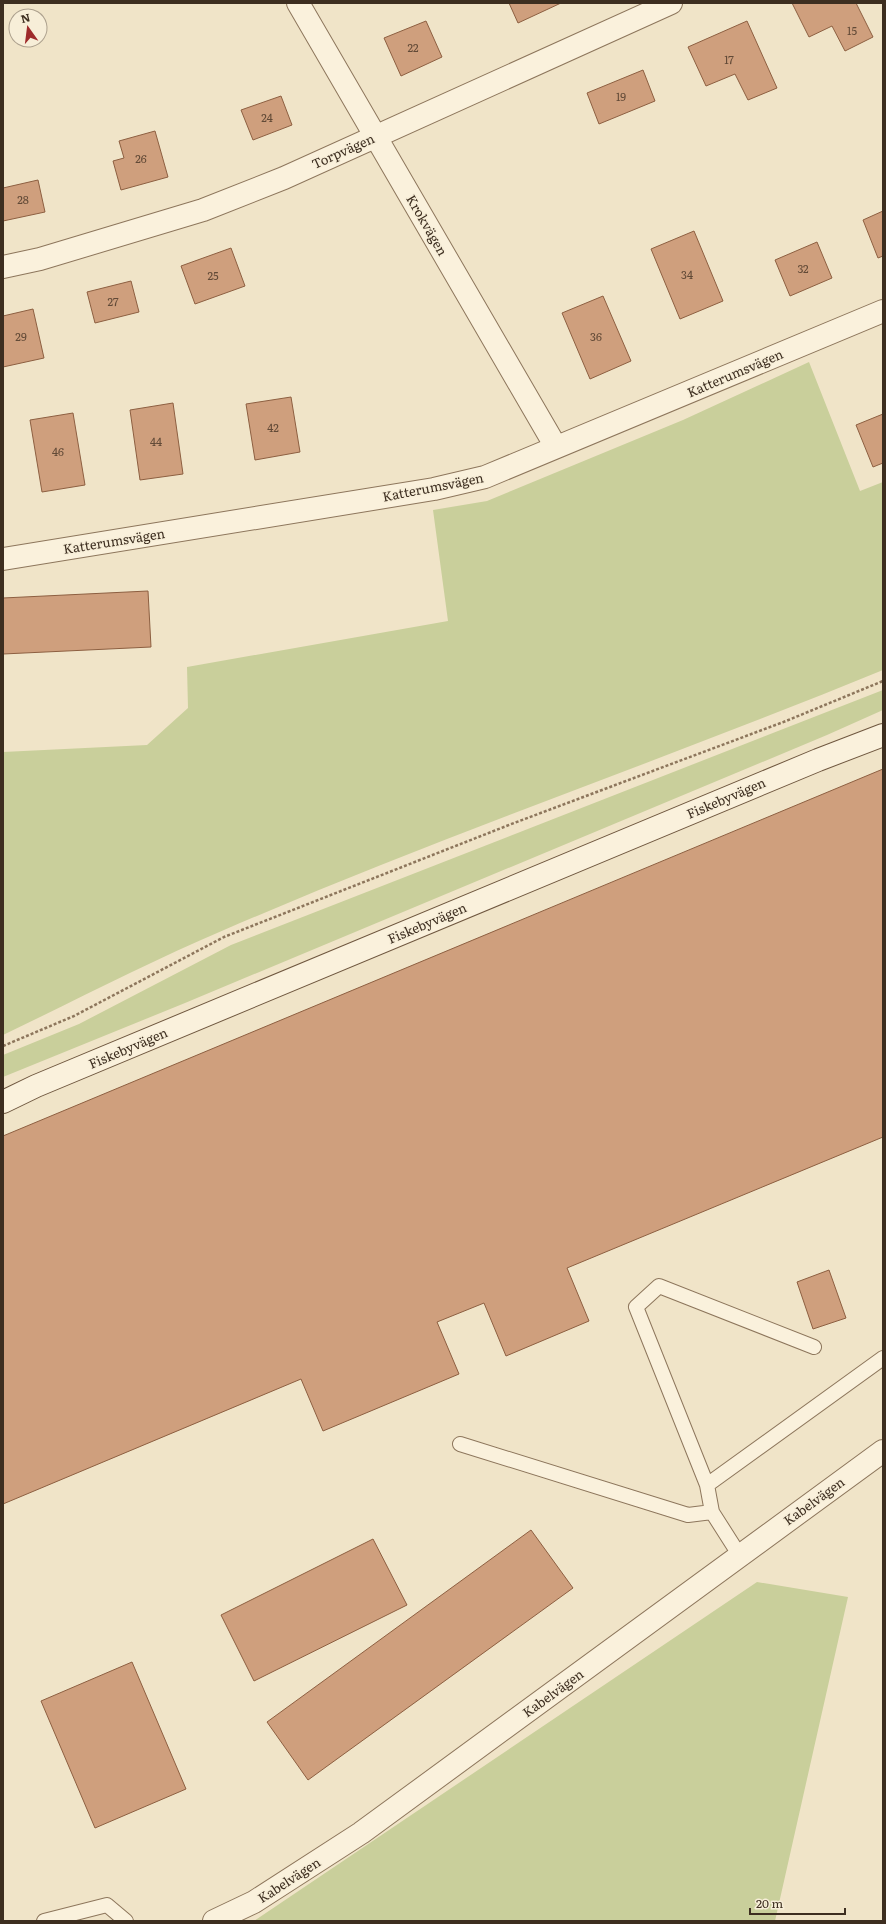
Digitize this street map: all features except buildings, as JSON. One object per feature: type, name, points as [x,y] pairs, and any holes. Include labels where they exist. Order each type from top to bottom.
[{"type":"street","name":"Krokvägen","points":[[298,3],[556,447]]},
{"type":"street","name":"Torpvägen","points":[[3,267],[47,257],[203,210],[284,178],[671,3]]},
{"type":"street","name":"Katterumsvägen","points":[[3,559],[434,488],[485,477],[883,311]]},
{"type":"street","name":"Fiskebyvägen","points":[[818,760],[883,728]]},
{"type":"street","name":"Fiskebyvägen","points":[[3,1102],[36,1086],[818,760],[883,735]]},
{"type":"street","name":"Fiskebyvägen","points":[[3,1096],[36,1086]]},
{"type":"street","name":"Kabelvägen","points":[[214,1921],[254,1902],[361,1833],[883,1451]]},
{"type":"lane","points":[[740,1556],[712,1512],[707,1485],[636,1307],[659,1286],[814,1347]]},
{"type":"lane","points":[[707,1485],[883,1358]]},
{"type":"lane","points":[[460,1444],[688,1515],[712,1512]]},
{"type":"lane","points":[[44,1921],[107,1905],[126,1921]]},
{"type":"path","points":[[3,1046],[74,1016],[224,937],[514,823],[786,721],[883,681]]},
{"type":"green space","points":[[809,362],[860,491],[883,482],[883,670],[388,862],[224,930],[113,981],[3,1035],[3,752],[147,745],[188,708],[187,667],[448,621],[433,510],[487,501],[683,420]]},
{"type":"green space","points":[[883,690],[883,710],[827,735],[185,1003],[3,1077],[3,1055],[79,1024],[231,945]]},
{"type":"green space","points":[[757,1582],[848,1597],[775,1921],[254,1921]]}]
